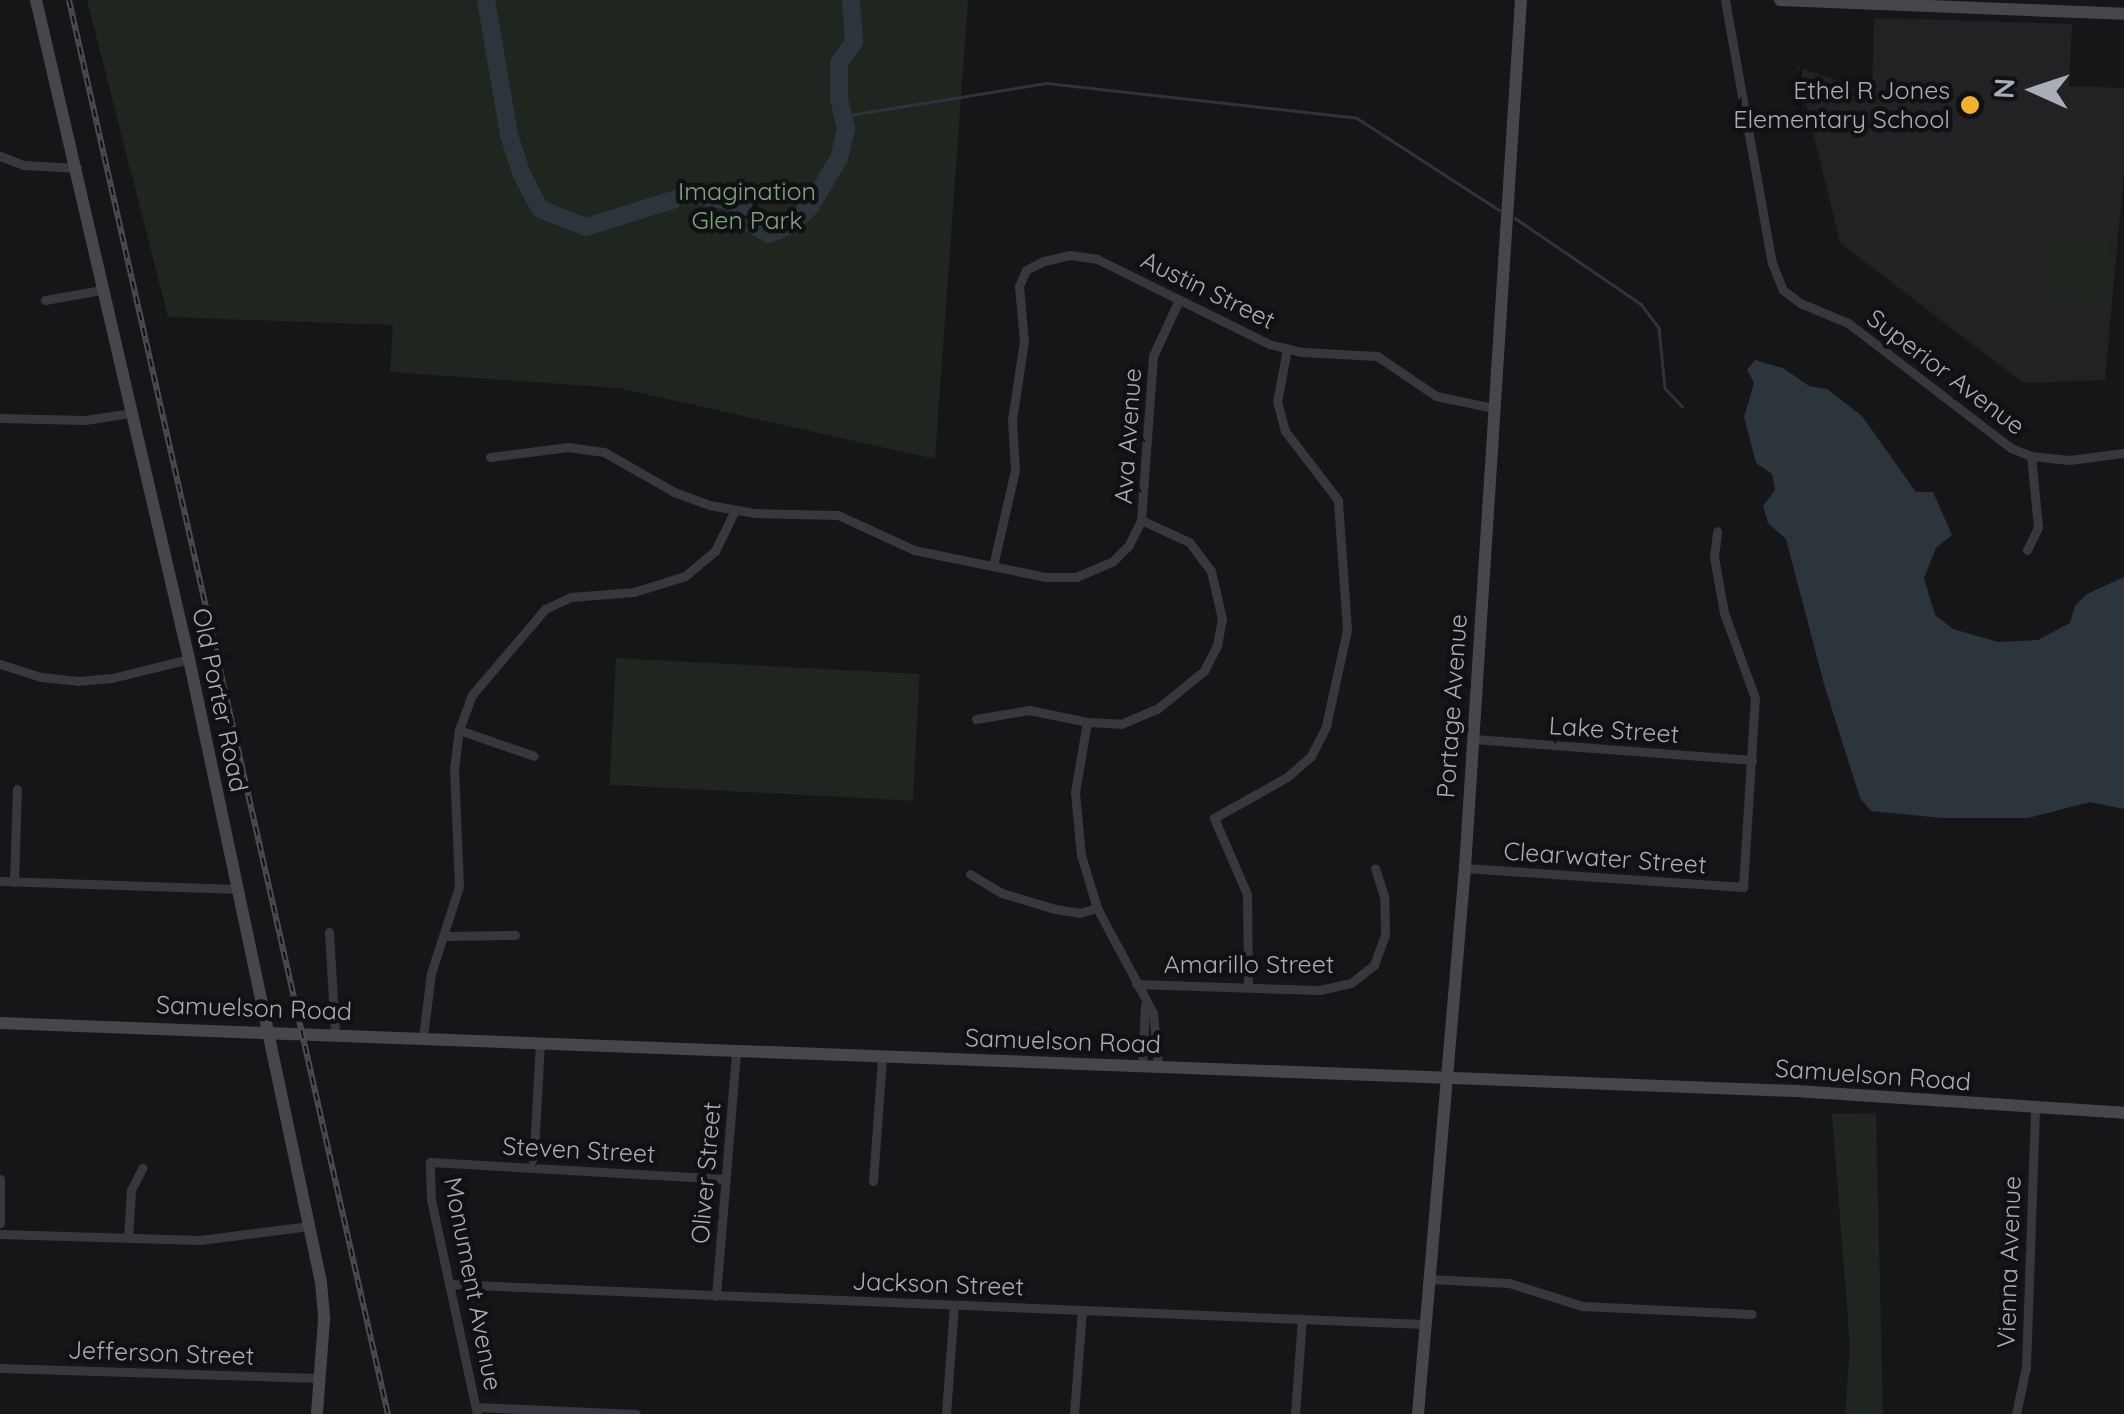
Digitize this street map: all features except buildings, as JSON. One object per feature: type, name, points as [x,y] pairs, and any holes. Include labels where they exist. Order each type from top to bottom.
[{"type":"street","name":"Old Porter Road","points":[[36,0],[189,659],[322,1282],[317,1414]]},
{"type":"street","name":"Portage Avenue","points":[[1418,1414],[1474,739],[1521,0]]},
{"type":"street","name":"Superior Avenue","points":[[1725,0],[1772,263],[1782,290],[1800,303],[1848,324],[1994,439],[2030,456]]},
{"type":"street","points":[[1780,0],[2102,7],[2124,14]]},
{"type":"street","points":[[0,156],[24,165],[77,168]]},
{"type":"street","name":"Austin Street","points":[[993,566],[1015,470],[1012,420],[1024,341],[1018,296],[1021,278],[1044,260],[1085,256],[1108,262],[1287,349],[1376,356],[1436,396],[1493,408]]},
{"type":"street","points":[[46,300],[102,290]]},
{"type":"street","name":"Ava Avenue","points":[[1141,520],[1154,356],[1180,300]]},
{"type":"street","points":[[1248,986],[1247,894],[1214,818],[1287,776],[1311,756],[1326,726],[1347,630],[1338,500],[1331,484],[1285,431],[1276,402],[1287,349]]},
{"type":"street","points":[[0,418],[85,420],[131,413]]},
{"type":"street","points":[[490,458],[568,447],[604,452],[674,492],[735,510],[838,514],[900,546],[1060,578],[1088,574],[1120,555],[1141,520],[1176,533],[1205,560],[1222,608],[1218,646],[1204,671],[1156,710],[1121,724],[1087,722],[1029,710],[976,719]]},
{"type":"street","points":[[2026,550],[2038,527],[2030,456],[2069,460],[2124,453]]},
{"type":"street","points":[[423,1038],[429,983],[459,887],[453,795],[459,730],[484,676],[534,618],[571,598],[634,592],[685,576],[715,551],[735,510]]},
{"type":"street","points":[[1717,531],[1714,557],[1724,613],[1755,698],[1752,760]]},
{"type":"street","points":[[0,664],[40,677],[78,680],[112,678],[189,659]]},
{"type":"street","points":[[1087,722],[1077,768],[1075,815],[1081,855],[1097,908],[1146,1005],[1154,1012],[1158,1066]]},
{"type":"street","points":[[459,730],[534,756]]},
{"type":"street","name":"Lake Street","points":[[1474,739],[1752,760]]},
{"type":"street","name":"Clearwater Street","points":[[1464,868],[1743,887],[1752,760]]},
{"type":"street","points":[[14,882],[17,790]]},
{"type":"street","name":"Amarillo Street","points":[[1136,984],[1336,988],[1364,975],[1382,951],[1385,934],[1384,896],[1376,868]]},
{"type":"street","points":[[970,874],[1002,893],[1055,909],[1079,914],[1097,908]]},
{"type":"street","points":[[0,882],[238,889]]},
{"type":"street","points":[[329,932],[335,1033]]},
{"type":"street","points":[[445,936],[515,936]]},
{"type":"street","points":[[1142,1066],[1146,1005]]},
{"type":"street","name":"Samuelson Road","points":[[0,1023],[269,1030],[736,1053],[1798,1091],[2124,1113]]},
{"type":"street","points":[[533,1168],[540,1042]]},
{"type":"street","name":"Oliver Street","points":[[716,1296],[736,1053]]},
{"type":"street","points":[[873,1180],[882,1058]]},
{"type":"street","name":"Vienna Avenue","points":[[2016,1414],[2026,1367],[2035,1110]]},
{"type":"street","name":"Steven Street","points":[[430,1162],[726,1178]]},
{"type":"street","name":"Monument Avenue","points":[[430,1162],[431,1199],[477,1411]]},
{"type":"street","points":[[128,1238],[130,1190],[142,1168]]},
{"type":"street","points":[[0,1179],[0,1223]]},
{"type":"street","points":[[0,1234],[228,1239],[309,1226]]},
{"type":"street","points":[[1428,1279],[1509,1283],[1582,1306],[1752,1314]]},
{"type":"street","name":"Jackson Street","points":[[449,1284],[1424,1324]]},
{"type":"street","points":[[946,1414],[954,1305]]},
{"type":"street","points":[[1074,1414],[1082,1310]]},
{"type":"street","points":[[1295,1414],[1302,1318]]},
{"type":"street","name":"Jefferson Street","points":[[0,1368],[320,1378]]},
{"type":"street","points":[[477,1411],[636,1414]]},
{"type":"shaded area","points":[[1874,18],[2072,24],[2069,86],[2124,88],[2124,172],[2105,380],[2023,383],[1840,243],[1797,67],[1872,92]]},
{"type":"shaded area","points":[[1755,360],[1783,368],[1809,386],[1827,389],[1862,416],[1916,492],[1933,492],[1952,535],[1936,548],[1924,578],[1935,615],[1953,629],[1998,642],[2038,640],[2070,623],[2075,606],[2087,594],[2124,577],[2124,809],[2090,802],[2028,818],[1942,818],[1871,811],[1860,798],[1824,684],[1786,539],[1768,523],[1763,506],[1775,490],[1772,474],[1756,463],[1744,417],[1754,383],[1747,370]]},
{"type":"green space","name":"Imagination Glen Park","points":[[87,0],[968,0],[935,459],[618,388],[390,372],[393,325],[168,317]]},
{"type":"green space","points":[[2049,233],[2111,236],[2107,312],[2089,311],[2088,301],[2040,294]]},
{"type":"green space","points":[[616,658],[920,674],[913,801],[609,785]]},
{"type":"green space","points":[[1876,1113],[1883,1414],[1845,1414],[1850,1347],[1832,1114]]},
{"type":"waterway","points":[[486,0],[509,135],[522,175],[540,209],[586,227],[692,194],[742,204],[748,222],[769,234],[789,226],[810,207],[839,158],[846,129],[839,99],[839,63],[854,42],[851,0]]},
{"type":"waterway","points":[[843,116],[1047,83],[1357,118],[1499,210]]},
{"type":"waterway","points":[[1515,218],[1641,304],[1659,328],[1665,388],[1682,406]]},
{"type":"railway","points":[[69,0],[388,1414]]},
{"type":"place","name":"Ethel R Jones Elementary School","points":[[1970,105]]}]
